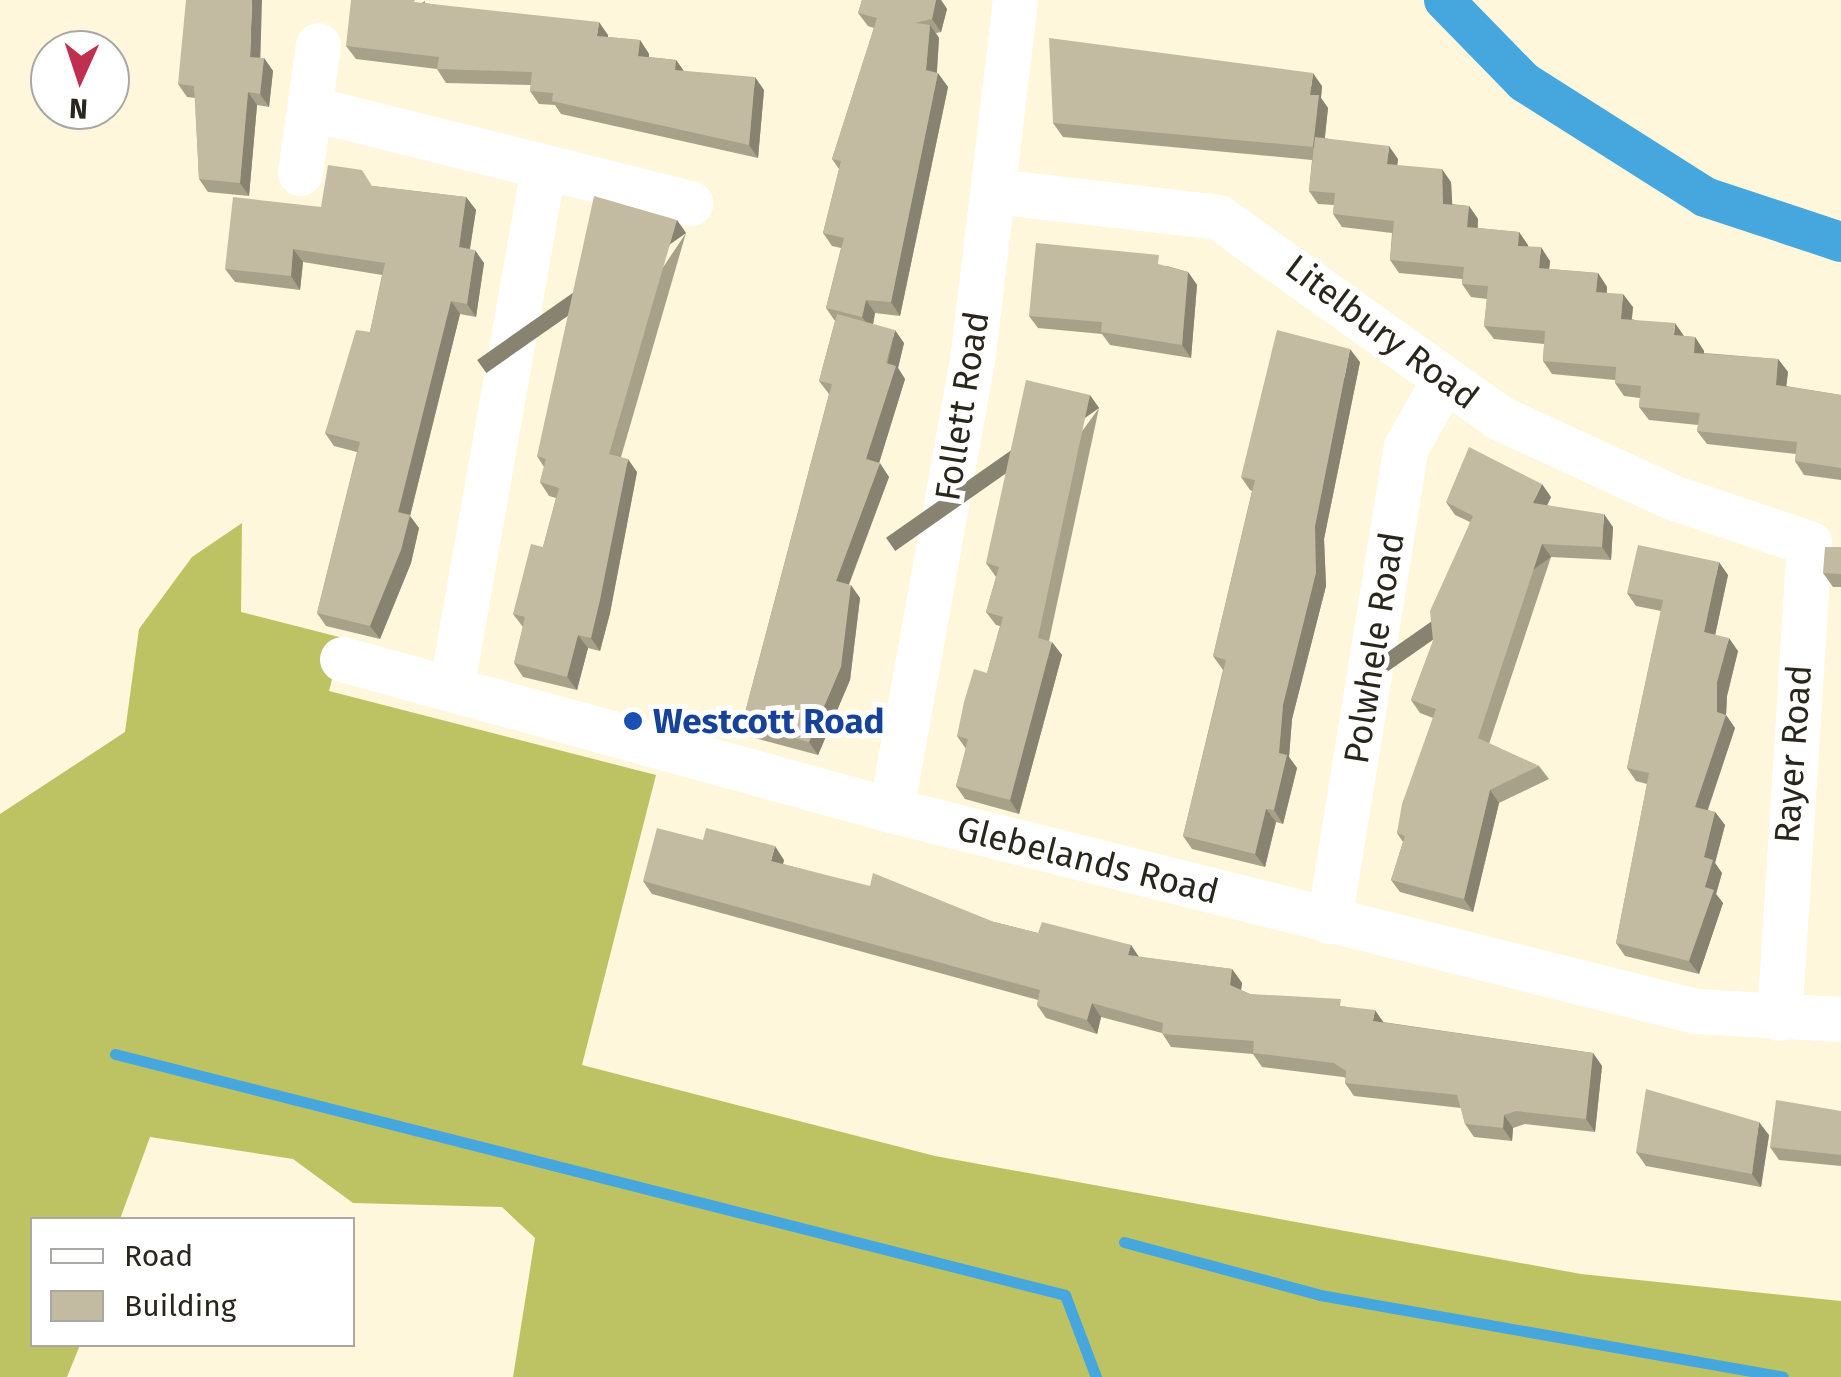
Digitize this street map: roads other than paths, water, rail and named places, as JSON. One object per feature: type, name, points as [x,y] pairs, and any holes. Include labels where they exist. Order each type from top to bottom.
[{"type":"street","name":"Follett Road","points":[[891,810],[994,191],[1015,0]]},
{"type":"street","points":[[300,173],[318,45]]},
{"type":"street","points":[[310,108],[690,204]]},
{"type":"street","points":[[451,689],[543,169]]},
{"type":"street","name":"Litelbury Road","points":[[994,191],[1218,217],[1442,383],[1567,452],[1760,522]]},
{"type":"street","name":"Polwhele Road","points":[[1329,921],[1406,447],[1442,383]]},
{"type":"street","name":"Rayer Road","points":[[1760,522],[1825,543],[1779,1018]]},
{"type":"street","name":"Glebelands Road","points":[[342,659],[891,810],[1696,1012],[1841,1019]]},
{"type":"waterway","points":[[1444,0],[1524,82],[1705,197],[1841,242]]},
{"type":"waterway","points":[[115,1054],[1065,1295],[1096,1377]]},
{"type":"waterway","points":[[1124,1242],[1320,1295],[1783,1377]]},
{"type":"place","name":"Westcott Road","points":[[633,721]]}]
